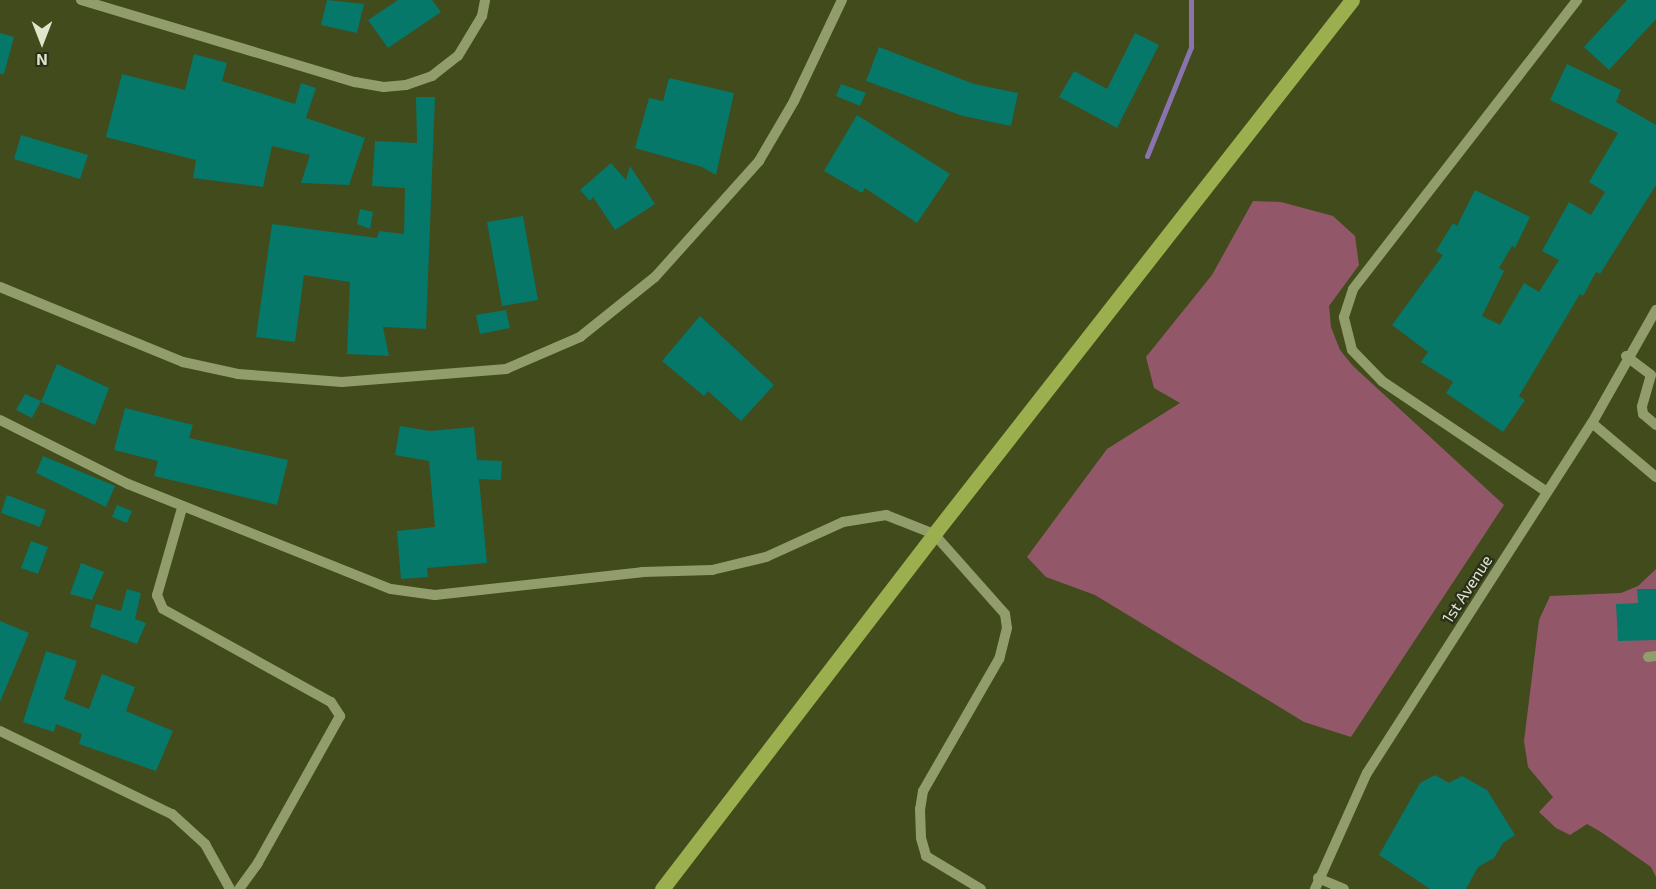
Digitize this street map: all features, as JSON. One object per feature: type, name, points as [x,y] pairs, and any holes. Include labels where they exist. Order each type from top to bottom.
[{"type":"main road","points":[[662,889],[934,534],[1352,0]]},
{"type":"street","points":[[81,0],[355,82],[384,87],[423,79],[450,63],[468,44],[485,0]]},
{"type":"street","points":[[0,287],[183,362],[238,374],[342,382],[506,369],[580,337],[655,277],[759,161],[794,100],[842,0]]},
{"type":"street","points":[[1547,492],[1382,381],[1352,350],[1344,318],[1353,289],[1577,0]]},
{"type":"street","name":"1st Avenue","points":[[1315,889],[1367,773],[1592,423],[1626,356],[1656,310]]},
{"type":"street","points":[[1626,356],[1651,375],[1642,407],[1643,414],[1656,426]]},
{"type":"street","points":[[0,420],[182,508],[391,590],[435,595],[642,572],[712,570],[766,557],[843,522],[886,515],[934,534],[1005,614],[1007,628],[999,659],[928,782],[920,809],[921,838],[927,856],[981,889]]},
{"type":"street","points":[[1592,423],[1656,477]]},
{"type":"street","points":[[182,508],[158,596],[163,609],[331,702],[340,716],[258,863],[239,889]]},
{"type":"street","points":[[0,731],[172,813],[206,844],[230,889]]},
{"type":"street","points":[[1318,878],[1344,889]]},
{"type":"shaded area","points":[[1253,201],[1281,202],[1333,216],[1355,236],[1359,265],[1329,306],[1331,327],[1340,350],[1353,366],[1504,505],[1351,737],[1304,722],[1095,595],[1046,577],[1027,557],[1107,449],[1180,403],[1154,388],[1146,357],[1212,275]]},
{"type":"shaded area","points":[[1656,569],[1656,877],[1651,867],[1587,824],[1570,835],[1556,828],[1539,812],[1553,797],[1528,767],[1524,741],[1539,620],[1550,596],[1621,593],[1638,586]]},
{"type":"building","points":[[327,0],[364,4],[357,33],[321,25]]},
{"type":"building","points":[[398,0],[432,0],[441,12],[388,48],[368,20]]},
{"type":"building","points":[[1627,0],[1656,0],[1656,19],[1609,70],[1584,47]]},
{"type":"building","points":[[0,33],[14,37],[4,74],[0,74]]},
{"type":"building","points":[[1135,33],[1159,45],[1117,128],[1059,97],[1074,71],[1107,89]]},
{"type":"building","points":[[879,47],[974,84],[1018,93],[1011,126],[963,116],[866,81]]},
{"type":"building","points":[[194,54],[227,63],[222,81],[295,104],[301,83],[316,88],[306,118],[365,138],[349,185],[301,183],[310,155],[272,146],[263,187],[193,178],[196,160],[106,137],[122,74],[185,90]]},
{"type":"building","points":[[1567,64],[1621,90],[1616,102],[1656,125],[1656,185],[1600,274],[1596,272],[1583,296],[1580,294],[1519,396],[1525,400],[1503,432],[1446,393],[1453,382],[1421,362],[1428,352],[1392,325],[1443,255],[1436,251],[1453,223],[1457,226],[1475,190],[1530,217],[1515,248],[1512,246],[1499,268],[1504,271],[1482,316],[1500,325],[1524,283],[1539,292],[1559,260],[1542,251],[1569,202],[1591,215],[1605,192],[1589,182],[1618,133],[1550,100]]},
{"type":"building","points":[[669,78],[734,93],[716,175],[702,167],[635,148],[649,98],[663,101]]},
{"type":"building","points":[[841,84],[866,93],[860,106],[836,96]]},
{"type":"building","points":[[416,97],[435,97],[426,329],[383,327],[389,356],[347,354],[350,282],[304,275],[295,342],[256,337],[272,224],[377,238],[379,231],[404,234],[405,188],[372,186],[375,141],[417,143]]},
{"type":"building","points":[[857,115],[950,174],[917,223],[865,188],[862,193],[824,171]]},
{"type":"building","points":[[21,135],[88,155],[80,179],[14,159]]},
{"type":"building","points":[[611,163],[626,180],[630,166],[655,204],[615,230],[593,197],[590,201],[580,190]]},
{"type":"building","points":[[360,209],[373,212],[370,229],[357,224]]},
{"type":"building","points":[[523,216],[538,300],[502,306],[487,222]]},
{"type":"building","points":[[506,310],[510,328],[480,334],[476,315]]},
{"type":"building","points":[[700,316],[774,385],[741,421],[708,391],[704,396],[662,361]]},
{"type":"building","points":[[57,364],[109,388],[95,425],[41,402]]},
{"type":"building","points":[[25,394],[41,401],[32,418],[16,410]]},
{"type":"building","points":[[125,408],[193,425],[189,438],[288,460],[277,505],[154,476],[158,461],[114,450]]},
{"type":"building","points":[[400,426],[430,431],[474,427],[477,460],[502,461],[501,480],[479,479],[487,563],[427,568],[428,577],[401,579],[397,531],[435,527],[429,461],[395,455]]},
{"type":"building","points":[[43,456],[115,486],[106,507],[36,473]]},
{"type":"building","points":[[7,495],[46,510],[40,527],[1,513]]},
{"type":"building","points":[[117,505],[132,511],[127,523],[112,517]]},
{"type":"building","points":[[31,541],[48,547],[38,574],[21,568]]},
{"type":"building","points":[[81,563],[104,572],[92,600],[70,594]]},
{"type":"building","points":[[127,589],[141,593],[135,619],[146,623],[137,644],[90,627],[96,604],[121,611]]},
{"type":"building","points":[[1637,589],[1656,589],[1656,640],[1618,641],[1616,604],[1638,603]]},
{"type":"building","points":[[0,621],[29,633],[0,702]]},
{"type":"building","points":[[46,651],[77,661],[64,699],[89,709],[102,674],[135,687],[126,711],[173,731],[156,771],[79,744],[82,734],[56,724],[54,732],[23,722]]},
{"type":"building","points":[[1435,775],[1449,783],[1462,776],[1487,790],[1515,835],[1503,843],[1494,858],[1478,867],[1466,889],[1430,889],[1379,855],[1420,783]]},
{"type":"waterway","points":[[1147,156],[1191,47],[1191,0]]}]
